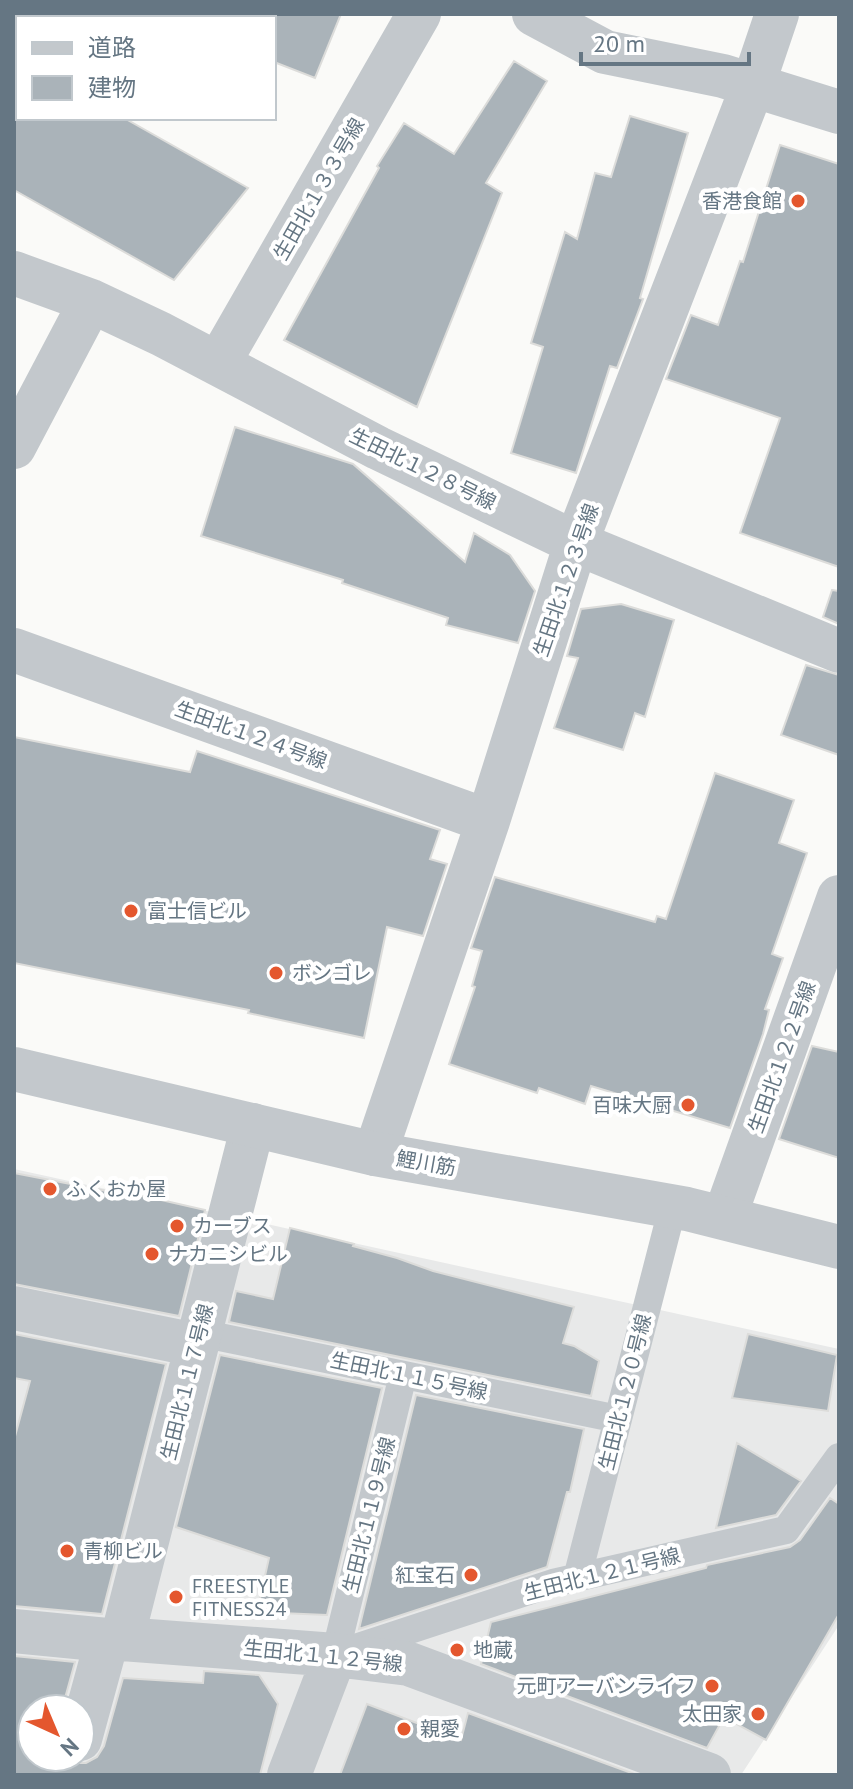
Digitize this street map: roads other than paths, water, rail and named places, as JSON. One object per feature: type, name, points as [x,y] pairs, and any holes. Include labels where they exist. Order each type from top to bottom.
[{"type":"street","name":"生田北１３３号線","points":[[218,364],[419,14]]},
{"type":"street","points":[[534,14],[605,52],[723,76],[839,112]]},
{"type":"street","name":"生田北１２３号線","points":[[375,1154],[488,821],[576,543],[753,85],[777,14]]},
{"type":"street","name":"生田北１２８号線","points":[[14,273],[91,301],[378,448],[576,543],[839,651]]},
{"type":"street","points":[[14,447],[91,301]]},
{"type":"street","name":"生田北１２４号線","points":[[14,650],[488,821]]},
{"type":"street","name":"生田北１２２号線","points":[[725,1216],[839,897]]},
{"type":"street","name":"鯉川筋","points":[[14,1069],[375,1154],[725,1216],[839,1247]]},
{"type":"street","name":"生田北１１７号線","points":[[96,1693],[114,1640],[198,1339],[253,1125]]},
{"type":"street","name":"生田北１１５号線","points":[[14,1308],[198,1339]]},
{"type":"street","name":"生田北１１２号線","points":[[14,1631],[335,1655],[409,1664],[709,1775]]},
{"type":"street","points":[[289,1775],[335,1655]]},
{"type":"lane","name":"生田北１２０号線","points":[[577,1578],[673,1206]]},
{"type":"lane","name":"生田北１１５号線","points":[[198,1339],[403,1375],[618,1419]]},
{"type":"lane","name":"生田北１１９号線","points":[[335,1655],[403,1375]]},
{"type":"lane","name":"生田北１２１号線","points":[[335,1655],[577,1578],[786,1530],[839,1457]]},
{"type":"place","name":"香港食館","points":[[798,201]]},
{"type":"place","name":"富士信ビル","points":[[131,911]]},
{"type":"place","name":"ボンゴレ","points":[[276,973]]},
{"type":"place","name":"百味大厨","points":[[688,1105]]},
{"type":"place","name":"ふくおか屋","points":[[50,1189]]},
{"type":"place","name":"カーブス","points":[[177,1226]]},
{"type":"place","name":"ナカニシビル","points":[[152,1254]]},
{"type":"place","name":"青柳ビル","points":[[67,1551]]},
{"type":"place","name":"紅宝石","points":[[471,1575]]},
{"type":"place","name":"FREESTYLE FITNESS24","points":[[176,1597]]},
{"type":"place","name":"地蔵","points":[[457,1650]]},
{"type":"place","name":"元町アーバンライフ","points":[[712,1686]]},
{"type":"place","name":"太田家","points":[[758,1714]]},
{"type":"place","name":"親愛","points":[[404,1729]]}]
